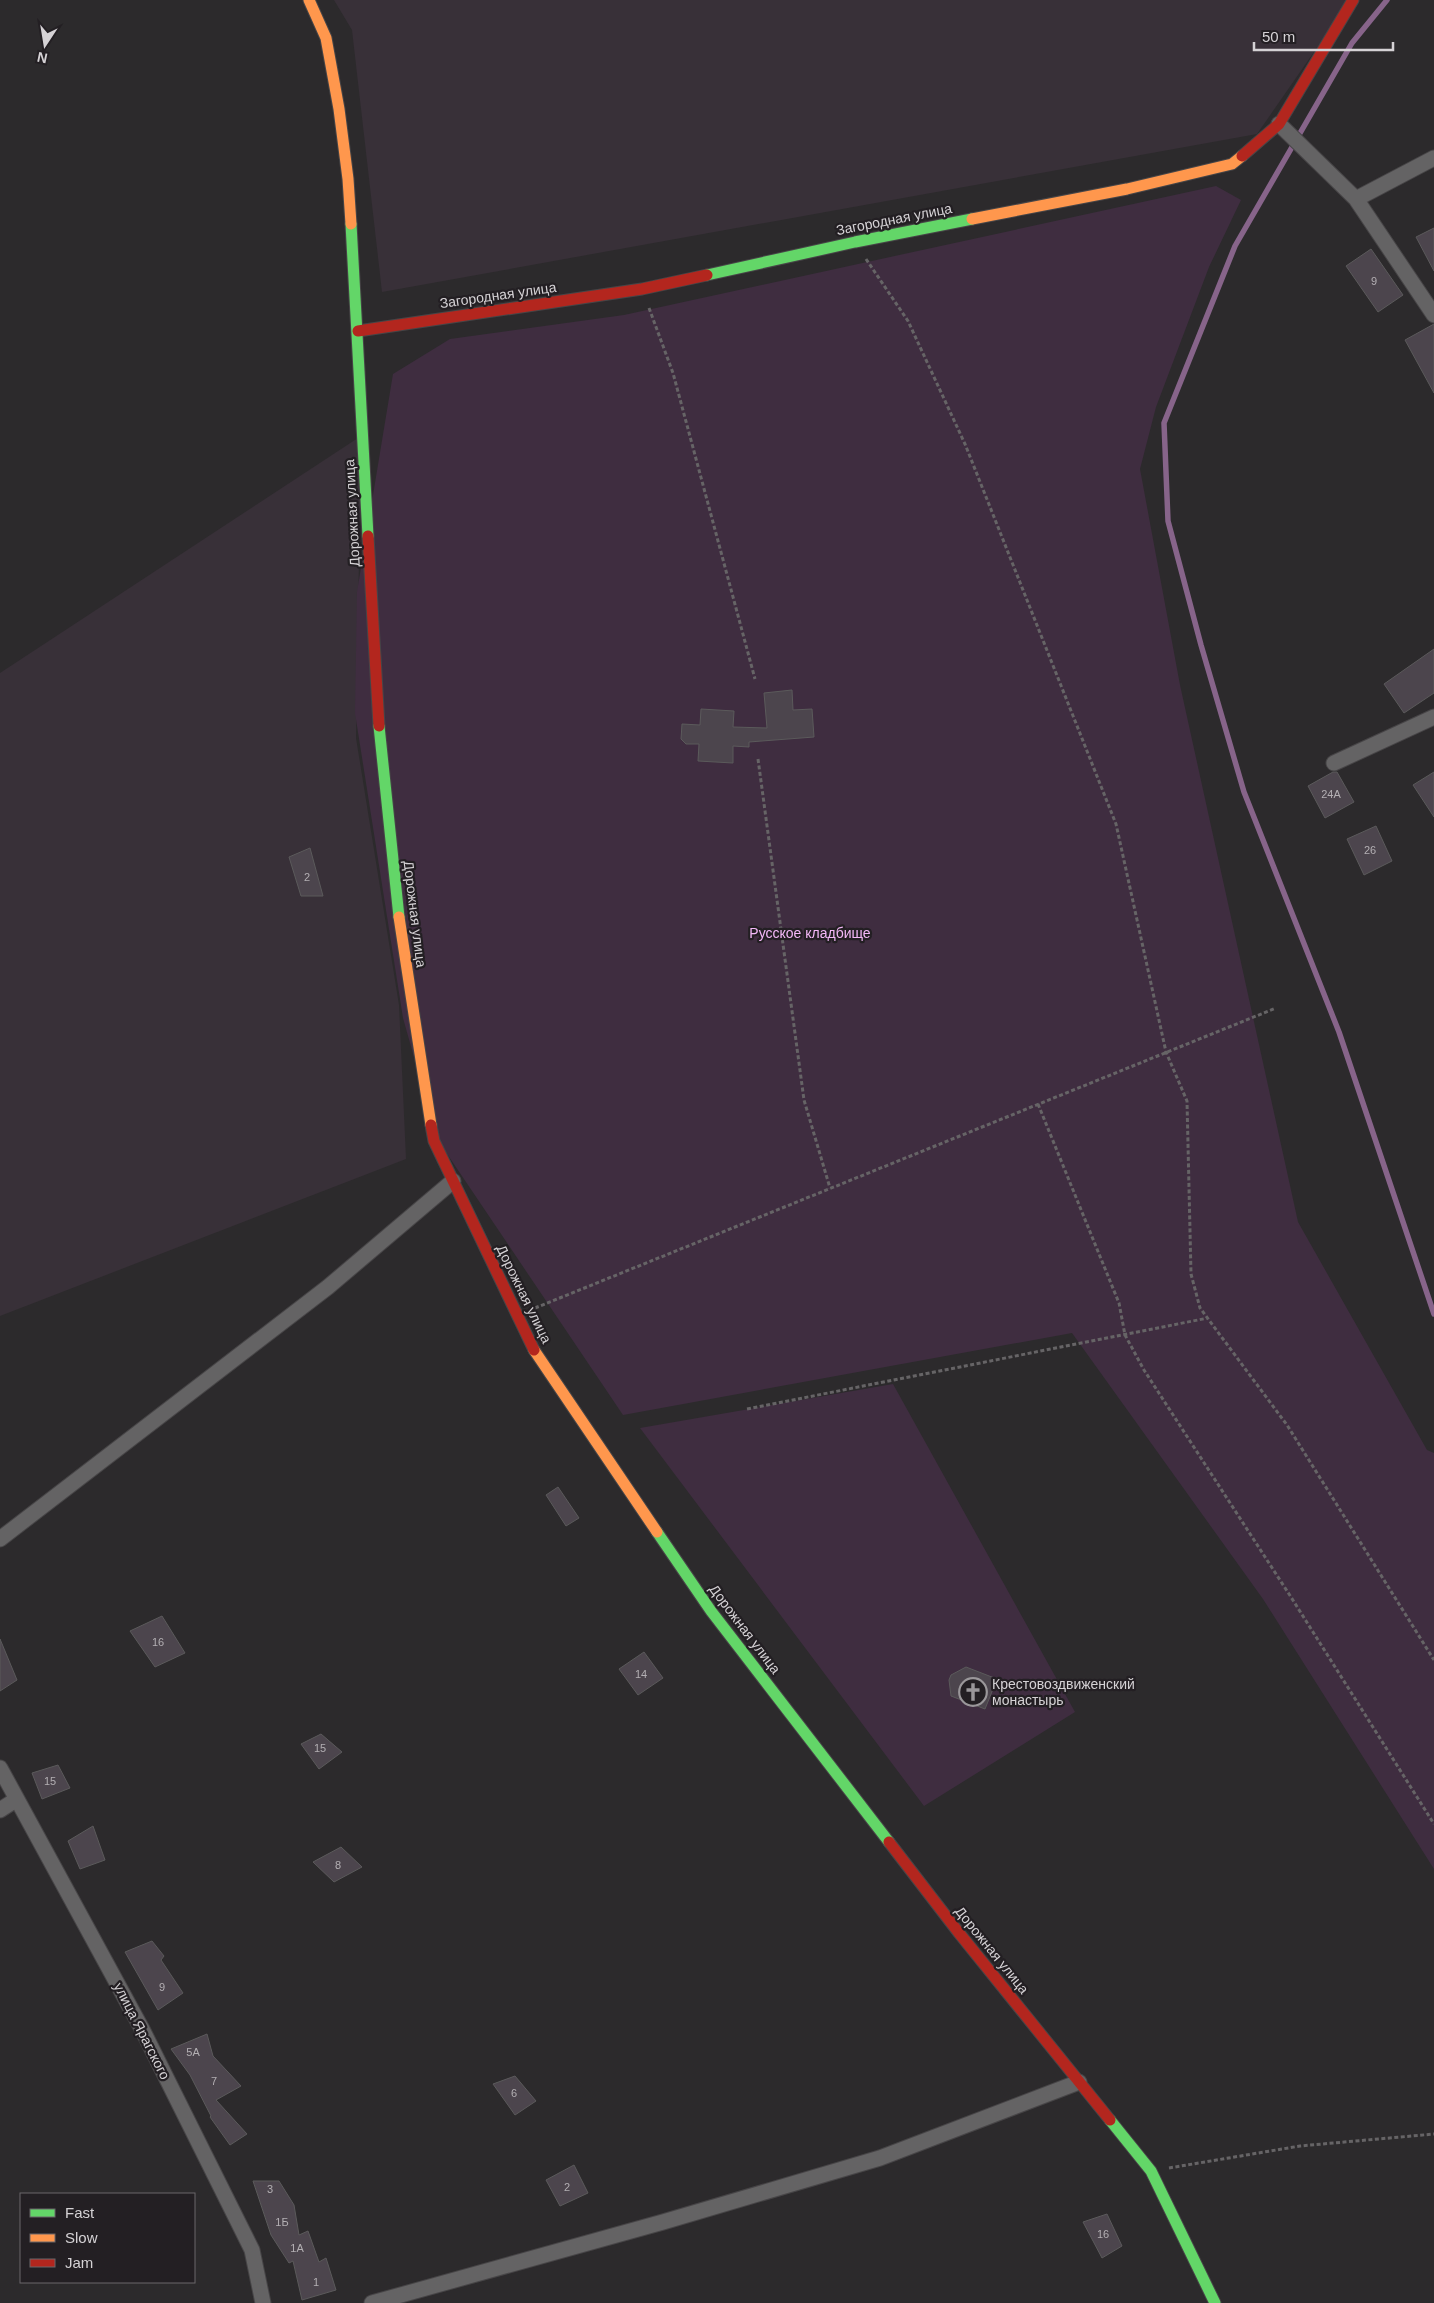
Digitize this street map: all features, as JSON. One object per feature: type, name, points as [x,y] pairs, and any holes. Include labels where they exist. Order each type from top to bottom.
[{"type":"street","name":"Дорожная улица","points":[[309,0],[326,38],[339,109],[348,179],[358,330],[377,706],[399,920],[434,1141],[531,1345],[711,1611],[959,1933],[1151,2171],[1215,2303]]},
{"type":"street","name":"Загородная улица","points":[[358,330],[642,289],[855,242],[1127,189],[1232,164],[1279,124],[1353,0]]},
{"type":"street","points":[[1279,124],[1356,198],[1434,315]]},
{"type":"street","points":[[1356,198],[1434,158]]},
{"type":"street","points":[[1334,763],[1434,717]]},
{"type":"street","points":[[0,1539],[328,1287],[453,1181]]},
{"type":"street","name":"улица Ярагского","points":[[0,1768],[142,2030],[252,2250],[264,2303]]},
{"type":"street","points":[[0,1810],[17,1799]]},
{"type":"street","points":[[372,2303],[662,2222],[880,2158],[1079,2082]]},
{"type":"path","points":[[855,242],[908,321],[965,444],[1116,824],[1166,1052],[1187,1101],[1192,1274],[1200,1308],[1287,1425],[1434,1660]]},
{"type":"path","points":[[642,289],[673,373],[755,680]]},
{"type":"path","points":[[758,759],[804,1100],[830,1188]]},
{"type":"path","points":[[517,1316],[1276,1008]]},
{"type":"path","points":[[1038,1104],[1119,1303],[1125,1335],[1144,1370],[1290,1594],[1434,1824]]},
{"type":"path","points":[[747,1410],[1208,1318]]},
{"type":"path","points":[[1151,2171],[1300,2146],[1434,2134]]},
{"type":"shaded area","points":[[334,0],[1350,0],[1257,134],[382,292],[352,30]]},
{"type":"shaded area","points":[[361,436],[356,738],[399,1005],[406,1159],[0,1316],[0,673]]},
{"type":"green space","name":"Русское кладбище","points":[[1216,186],[1241,200],[1209,267],[1156,407],[1140,469],[1180,685],[1298,1222],[1427,1450],[1434,1453],[1434,1869],[1263,1599],[1072,1333],[623,1415],[437,1139],[403,1018],[355,713],[357,592],[393,374],[450,339],[624,315]]},
{"type":"green space","points":[[893,1384],[1075,1712],[924,1806],[640,1428]]},
{"type":"building","points":[[1434,228],[1434,271],[1416,237]]},
{"type":"building","points":[[1371,249],[1403,295],[1378,312],[1346,266]]},
{"type":"building","points":[[1434,324],[1434,393],[1405,340]]},
{"type":"building","points":[[1434,649],[1434,693],[1404,713],[1384,684]]},
{"type":"building","points":[[792,690],[793,710],[812,709],[814,737],[749,742],[749,747],[733,746],[733,763],[698,761],[699,744],[686,744],[681,739],[682,724],[700,725],[701,709],[734,711],[733,727],[767,728],[764,693]]},
{"type":"building","points":[[1333,772],[1337,772],[1354,802],[1325,818],[1308,786]]},
{"type":"building","points":[[1434,772],[1434,817],[1413,785]]},
{"type":"building","points":[[1376,826],[1392,861],[1364,875],[1347,839]]},
{"type":"building","points":[[310,848],[323,896],[301,896],[289,857]]},
{"type":"building","points":[[558,1487],[579,1518],[566,1526],[546,1495]]},
{"type":"building","points":[[162,1616],[185,1653],[155,1667],[130,1631]]},
{"type":"building","points":[[0,1639],[17,1680],[0,1691]]},
{"type":"building","points":[[644,1652],[663,1678],[638,1695],[619,1669]]},
{"type":"building","name":"Крестовоздвиженский монастырь","points":[[966,1667],[997,1679],[985,1709],[951,1696],[949,1680],[951,1675]]},
{"type":"building","points":[[321,1734],[342,1752],[319,1769],[301,1744]]},
{"type":"building","points":[[58,1765],[70,1788],[42,1799],[32,1773]]},
{"type":"building","points":[[93,1826],[105,1860],[80,1869],[68,1841]]},
{"type":"building","points":[[341,1847],[362,1867],[334,1882],[313,1862]]},
{"type":"building","points":[[152,1941],[164,1956],[161,1960],[183,1993],[158,2010],[125,1952]]},
{"type":"building","points":[[207,2034],[213,2056],[241,2086],[216,2100],[247,2134],[230,2145],[210,2117],[190,2075],[171,2049]]},
{"type":"building","points":[[515,2076],[536,2101],[515,2115],[493,2084]]},
{"type":"building","points":[[574,2165],[588,2193],[560,2206],[546,2180]]},
{"type":"building","points":[[253,2181],[279,2181],[294,2205],[299,2235],[308,2231],[319,2262],[326,2258],[336,2290],[302,2300],[293,2261],[289,2263],[271,2235]]},
{"type":"building","points":[[1107,2214],[1122,2246],[1102,2258],[1083,2222]]},
{"type":"waterway","points":[[1387,0],[1352,43],[1235,246],[1164,423],[1168,521],[1201,645],[1244,792],[1339,1032],[1434,1314]]},
{"type":"traffic: fast","points":[[707,275],[855,242],[972,219]]},
{"type":"traffic: fast","points":[[351,224],[368,536]]},
{"type":"traffic: fast","points":[[379,726],[399,917]]},
{"type":"traffic: fast","points":[[657,1532],[711,1611],[889,1842]]},
{"type":"traffic: fast","points":[[1110,2120],[1151,2171],[1215,2303]]},
{"type":"traffic: slow","points":[[309,0],[326,38],[339,109],[348,179],[351,224]]},
{"type":"traffic: slow","points":[[972,219],[1127,189],[1232,164],[1242,156]]},
{"type":"traffic: slow","points":[[399,917],[431,1125]]},
{"type":"traffic: slow","points":[[534,1350],[657,1532]]},
{"type":"traffic: jam","points":[[1242,156],[1279,124],[1353,0]]},
{"type":"traffic: jam","points":[[358,331],[642,289],[707,275]]},
{"type":"traffic: jam","points":[[368,536],[379,726]]},
{"type":"traffic: jam","points":[[431,1125],[434,1141],[534,1350]]},
{"type":"traffic: jam","points":[[889,1842],[959,1933],[1110,2120]]},
{"type":"place","name":"Крестовоздвиженский монастырь","points":[[973,1692]]}]
